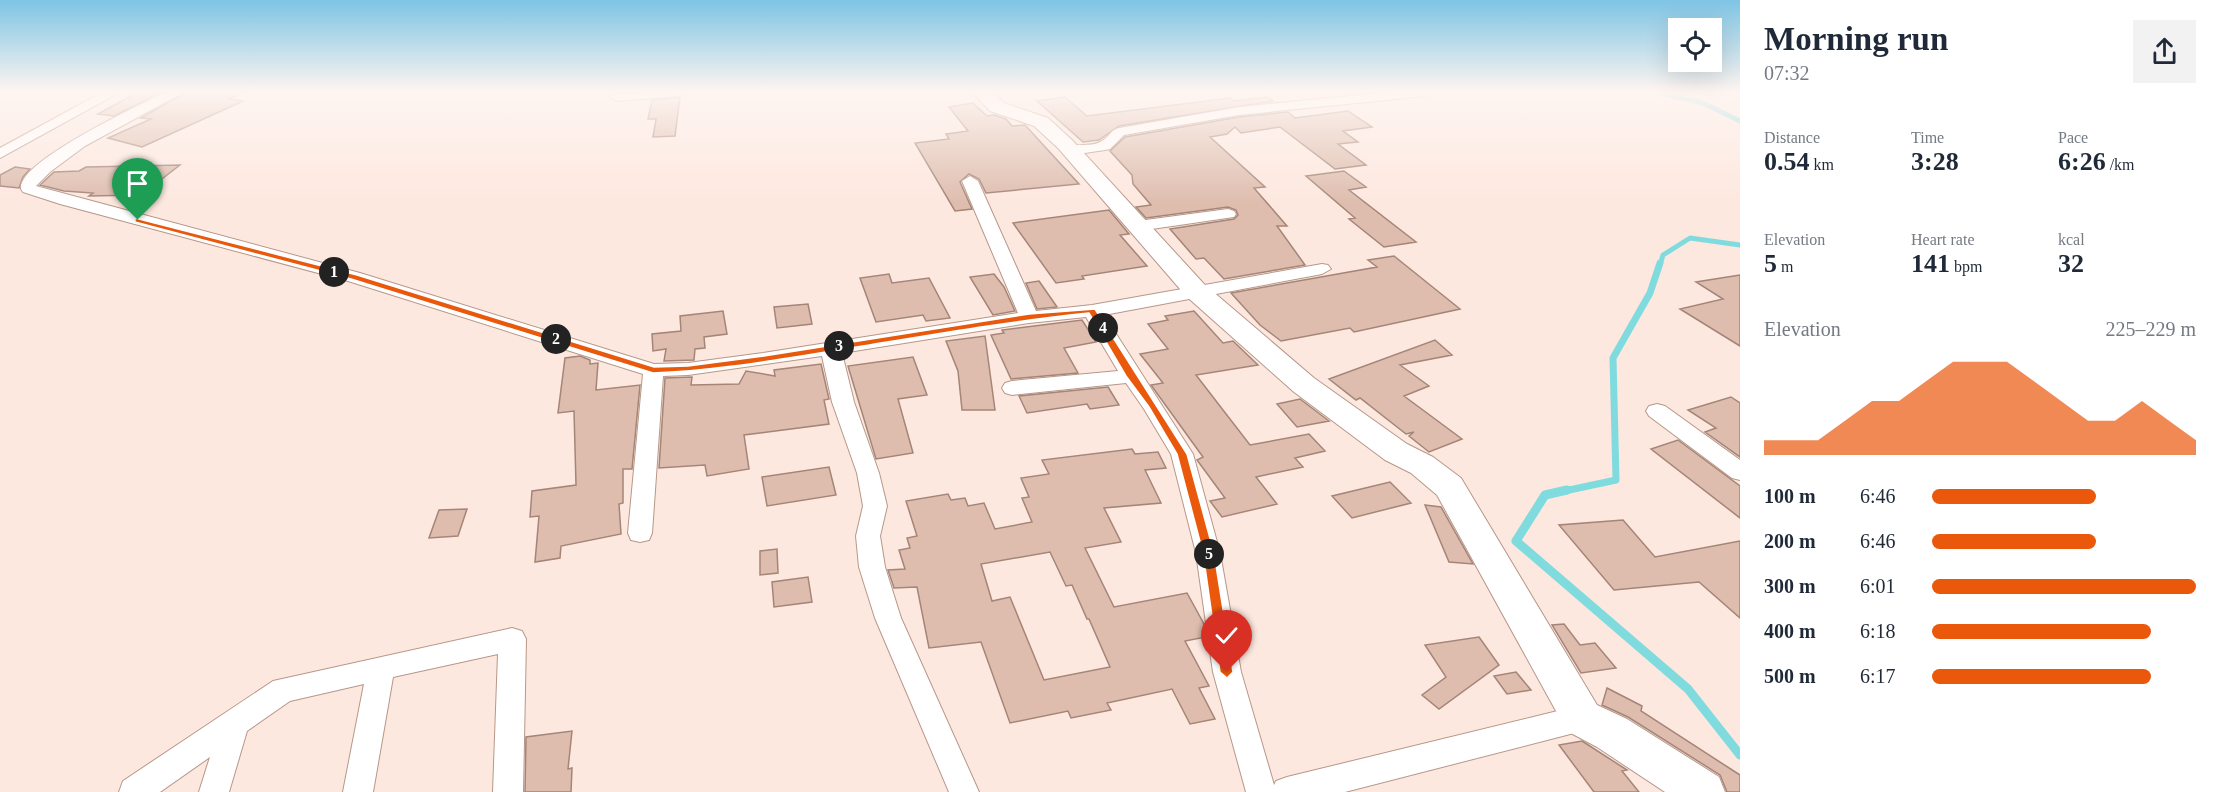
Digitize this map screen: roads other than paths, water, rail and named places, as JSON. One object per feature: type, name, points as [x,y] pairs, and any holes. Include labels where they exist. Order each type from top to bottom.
[{"type":"street","points":[[0,154],[46,129]]},
{"type":"street","points":[[100,129],[49,162],[28,184],[29,189],[354,277],[653,370],[688,369],[1029,317],[1092,310],[1322,269]]},
{"type":"street","points":[[1048,129],[1071,151],[1195,290],[1304,385],[1396,452],[1422,465],[1449,488],[1582,718],[1612,733],[1703,792]]},
{"type":"street","points":[[1071,151],[1105,146],[1119,132],[1136,129]]},
{"type":"street","points":[[970,181],[1029,317]]},
{"type":"street","points":[[1138,226],[1228,214]]},
{"type":"street","points":[[1092,310],[1131,376],[1153,405],[1182,454],[1208,553],[1227,672],[1261,792]]},
{"type":"street","points":[[833,347],[832,359],[843,402],[868,473],[874,506],[868,536],[872,567],[888,618],[964,792]]},
{"type":"street","points":[[640,533],[653,370]]},
{"type":"street","points":[[1012,388],[1131,376]]},
{"type":"street","points":[[1657,411],[1740,472]]},
{"type":"street","points":[[134,792],[283,690],[512,639],[508,792]]},
{"type":"street","points":[[358,792],[381,669]]},
{"type":"street","points":[[1287,792],[1582,718]]},
{"type":"street","points":[[214,792],[235,723]]},
{"type":"waterway","points":[[1660,265],[1663,255],[1690,238],[1740,245]]},
{"type":"waterway","points":[[1560,492],[1616,480],[1613,358],[1650,293],[1660,263]]},
{"type":"waterway","points":[[1567,490],[1545,495],[1516,541],[1688,689],[1740,755]]}]
